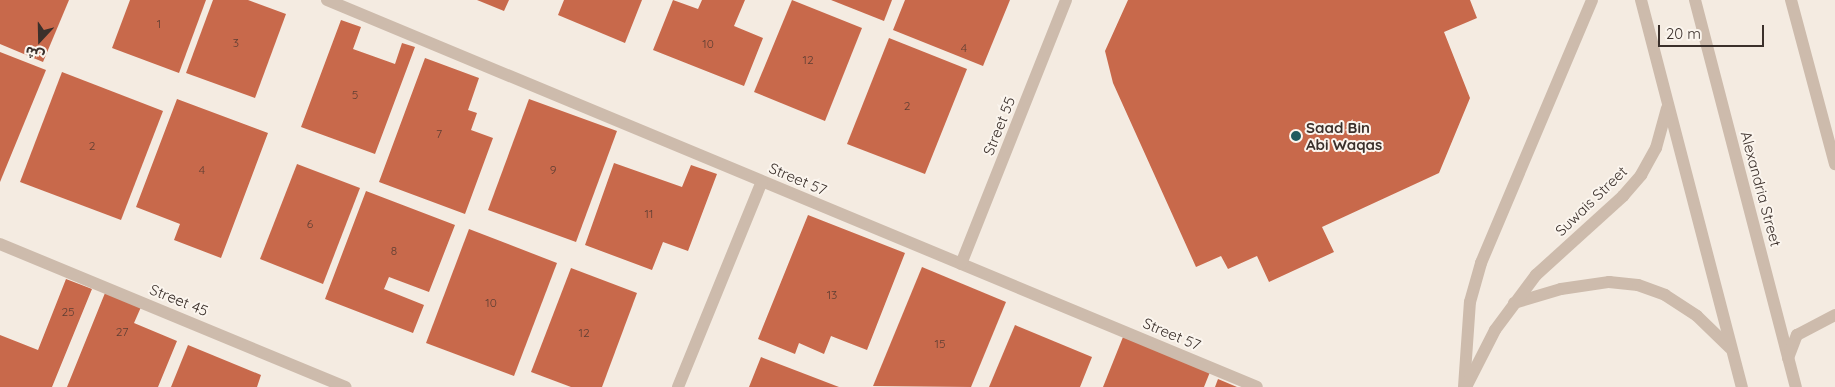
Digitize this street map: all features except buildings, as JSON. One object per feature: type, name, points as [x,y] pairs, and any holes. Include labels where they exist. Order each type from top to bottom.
[{"type":"street","name":"Street 57","points":[[327,0],[1257,387]]},
{"type":"street","name":"Street 55","points":[[961,264],[1066,0]]},
{"type":"street","points":[[1465,387],[1470,302],[1481,262],[1592,0]]},
{"type":"street","points":[[1641,0],[1667,108],[1742,387]]},
{"type":"street","name":"Alexandria Street","points":[[1695,0],[1796,387]]},
{"type":"street","points":[[1791,0],[1835,164]]},
{"type":"street","name":"Suwais Street","points":[[1465,387],[1495,330],[1536,275],[1624,196],[1641,175],[1656,148],[1667,108]]},
{"type":"street","points":[[678,387],[762,182]]},
{"type":"street","name":"Street 45","points":[[0,244],[346,387]]},
{"type":"street","points":[[1514,304],[1561,290],[1609,282],[1638,285],[1665,295],[1697,316],[1731,348]]},
{"type":"street","points":[[1788,358],[1797,335],[1835,315]]},
{"type":"place","name":"Saad Bin Abi Waqas","points":[[1296,136]]}]
